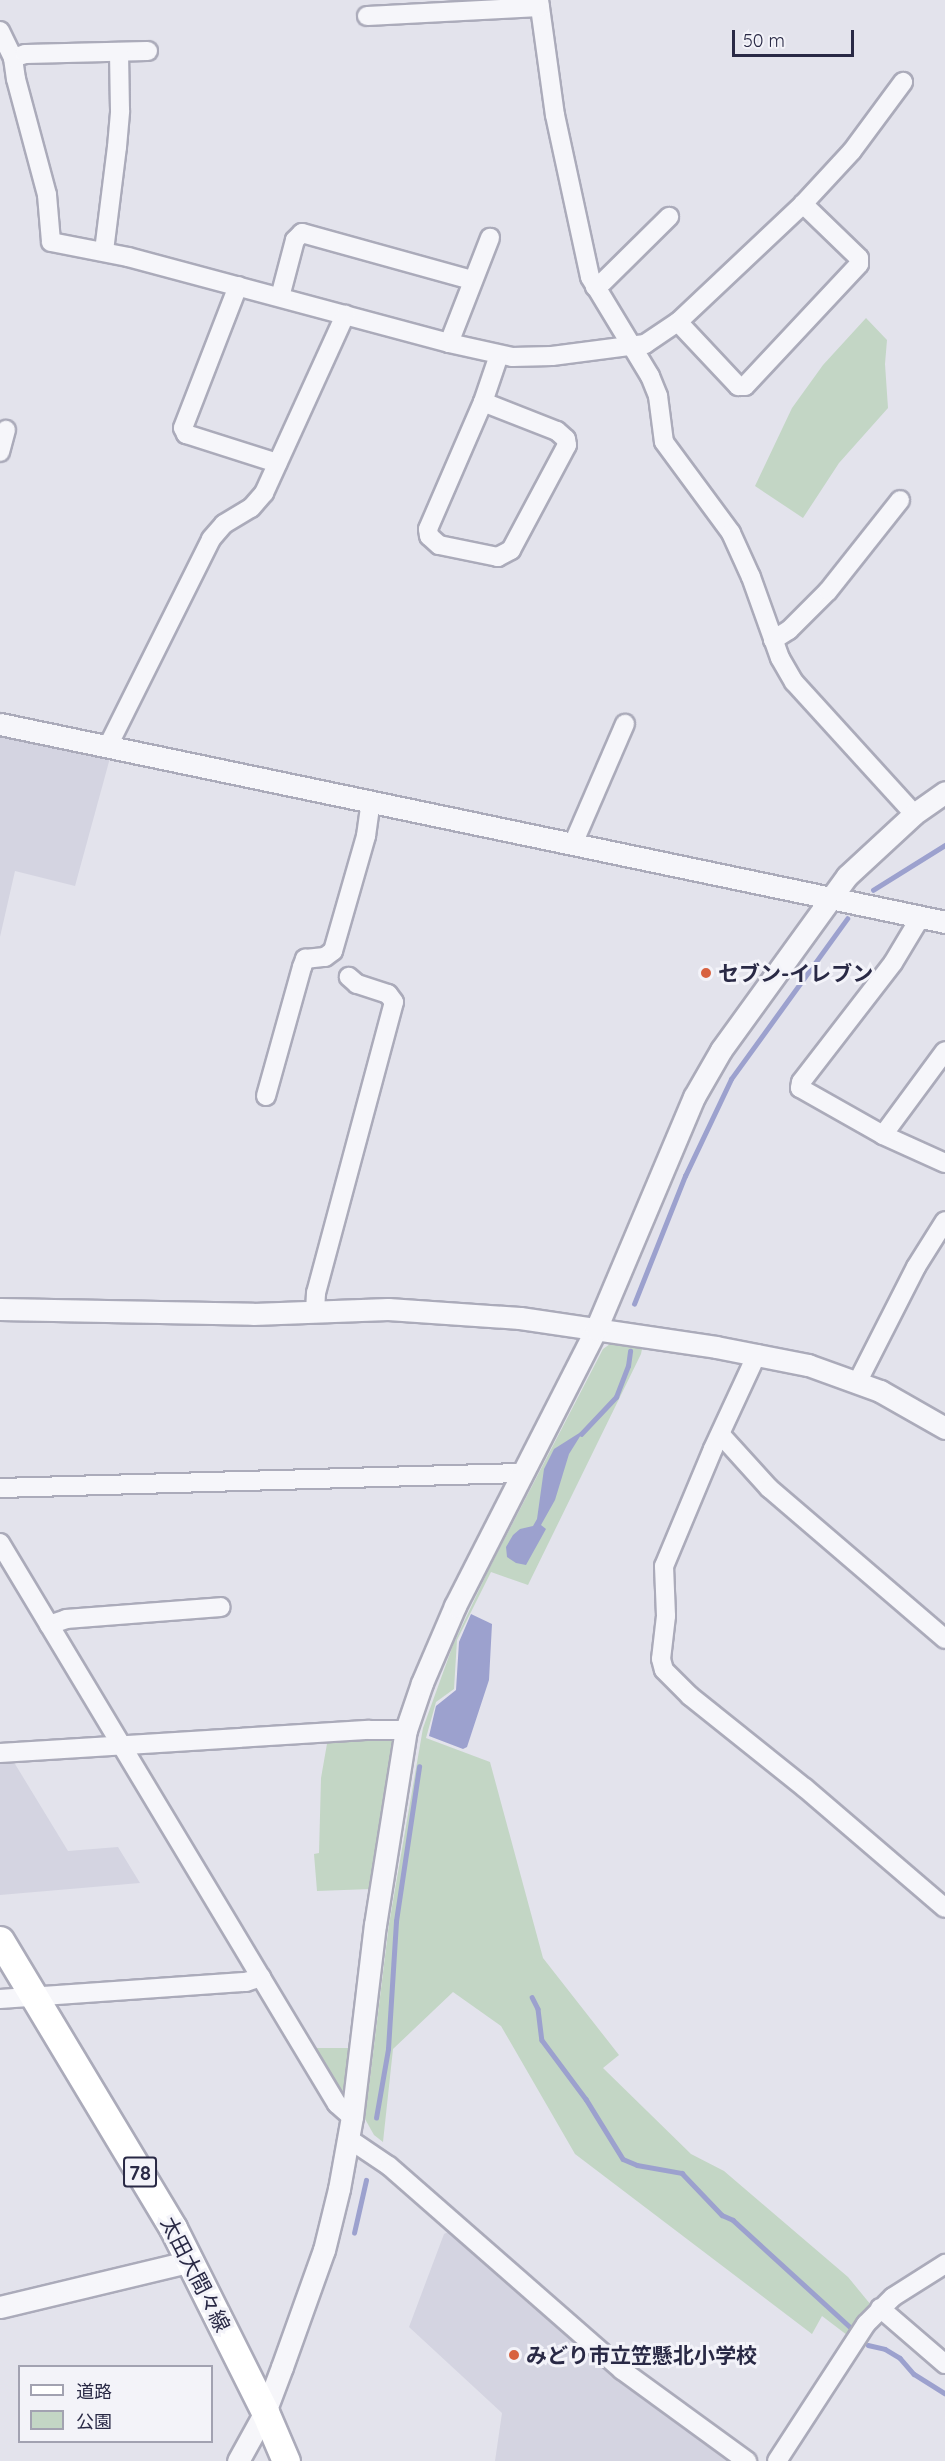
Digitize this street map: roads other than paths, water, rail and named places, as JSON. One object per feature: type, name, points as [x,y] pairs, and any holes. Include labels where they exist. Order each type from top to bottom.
[{"type":"main road","name":"太田大間々線","points":[[0,1940],[191,2261],[265,2412],[286,2461]]},
{"type":"street","points":[[367,16],[540,3],[571,195],[595,287],[633,346],[656,389],[664,442],[731,534],[752,577],[773,640],[788,672],[800,690],[914,814]]},
{"type":"street","points":[[0,31],[14,58],[16,79],[47,195],[51,242],[104,251],[499,355],[552,356],[633,346],[652,340],[678,322],[803,204],[852,151],[903,81]]},
{"type":"street","points":[[14,58],[25,54],[148,51]]},
{"type":"street","points":[[104,251],[118,138],[118,52]]},
{"type":"street","points":[[678,322],[738,386],[745,386],[859,264],[859,258],[803,204]]},
{"type":"street","points":[[595,287],[669,218]]},
{"type":"street","points":[[280,297],[295,240],[302,233],[472,280]]},
{"type":"street","points":[[449,343],[490,238]]},
{"type":"street","points":[[238,286],[183,428],[186,434],[277,463]]},
{"type":"street","points":[[108,746],[212,539],[225,524],[259,501],[345,315]]},
{"type":"street","points":[[483,402],[557,431],[566,439],[567,445],[511,550],[498,557],[439,545],[429,536],[428,529],[483,402],[499,355]]},
{"type":"street","points":[[0,452],[6,430]]},
{"type":"street","points":[[773,640],[789,630],[828,591],[900,500]]},
{"type":"street","points":[[0,724],[945,922]]},
{"type":"street","points":[[573,844],[625,724]]},
{"type":"street","points":[[238,2461],[265,2412],[324,2250],[349,2139],[375,1925],[405,1730],[422,1683],[455,1606],[596,1329],[707,1074],[721,1050],[847,876],[914,814],[945,792]]},
{"type":"street","points":[[266,1096],[305,959],[326,957],[333,951],[366,836],[371,801]]},
{"type":"street","points":[[920,918],[893,963],[801,1082],[800,1088],[883,1135],[945,1164]]},
{"type":"street","points":[[315,1312],[316,1293],[394,1002],[388,994],[357,984],[349,976]]},
{"type":"street","points":[[883,1135],[945,1051]]},
{"type":"street","points":[[858,1381],[916,1267],[945,1221]]},
{"type":"street","points":[[0,1309],[253,1314],[388,1309],[448,1311],[596,1329],[757,1354],[808,1365],[858,1381],[900,1401],[945,1428]]},
{"type":"street","points":[[757,1354],[664,1566],[666,1616],[661,1659],[664,1670],[690,1696],[886,1856],[945,1908]]},
{"type":"street","points":[[721,1435],[769,1488],[945,1639]]},
{"type":"street","points":[[0,1488],[522,1473]]},
{"type":"street","points":[[0,1543],[337,2104],[352,2117]]},
{"type":"street","points":[[49,1625],[56,1620],[66,1618],[221,1607]]},
{"type":"street","points":[[0,1753],[405,1730]]},
{"type":"street","points":[[0,1999],[246,1982],[261,1977]]},
{"type":"street","points":[[349,2139],[389,2166],[631,2377],[747,2461]]},
{"type":"street","points":[[0,2307],[191,2261]]},
{"type":"street","points":[[777,2461],[847,2350],[880,2308],[893,2297],[945,2264]]},
{"type":"street","points":[[880,2308],[945,2364]]},
{"type":"water","points":[[584,1430],[569,1454],[555,1500],[541,1525],[546,1529],[526,1565],[516,1563],[507,1557],[506,1547],[513,1535],[520,1529],[533,1526],[537,1519],[544,1469],[554,1449]]},
{"type":"water","points":[[471,1614],[492,1624],[489,1680],[467,1747],[463,1749],[429,1736],[436,1706],[456,1690],[459,1642]]},
{"type":"waterway","points":[[873,890],[945,845]]},
{"type":"waterway","points":[[634,1304],[685,1176],[731,1079],[847,919]]},
{"type":"waterway","points":[[581,1434],[616,1397],[628,1366],[630,1351]]},
{"type":"waterway","points":[[376,2118],[388,2049],[396,1921],[419,1767]]},
{"type":"waterway","points":[[532,1997],[538,2009],[542,2040],[586,2099],[623,2159],[637,2165],[682,2173],[722,2215],[733,2220],[850,2327]]},
{"type":"waterway","points":[[354,2233],[366,2180]]},
{"type":"waterway","points":[[868,2345],[885,2349],[900,2358],[914,2374],[945,2393]]},
{"type":"place","name":"セブン-イレブン","points":[[706,973]]},
{"type":"place","name":"みどり市立笠懸北小学校","points":[[514,2355]]}]
